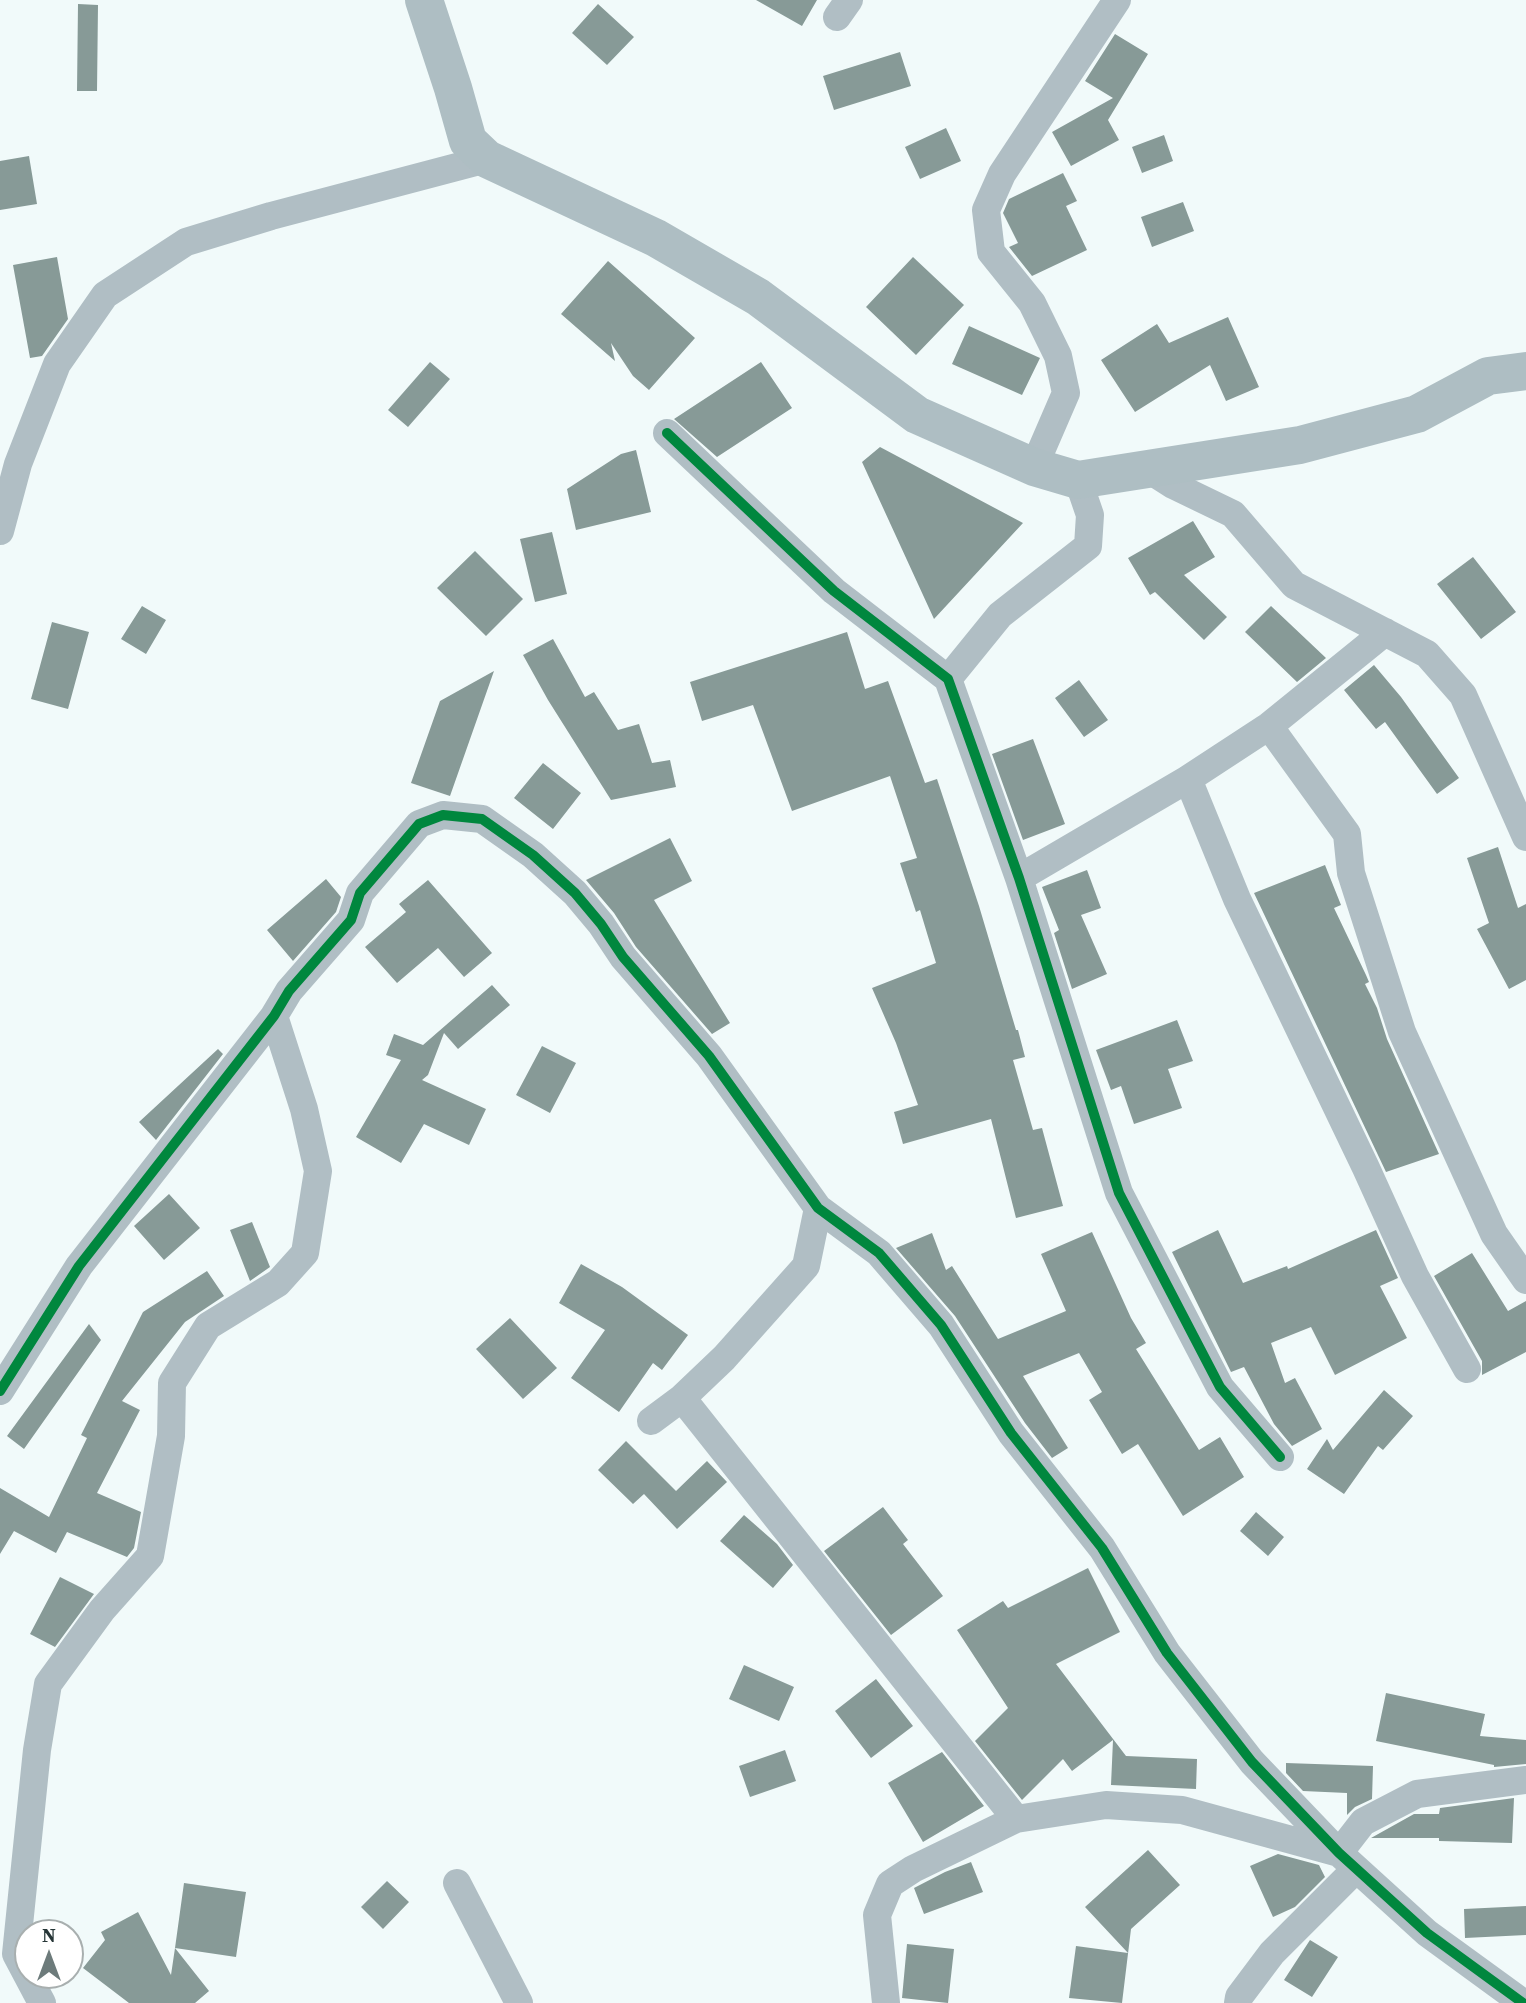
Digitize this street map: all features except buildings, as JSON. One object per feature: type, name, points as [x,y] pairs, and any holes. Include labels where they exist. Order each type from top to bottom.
[{"type":"main road","points":[[424,0],[468,141],[487,159],[656,238],[758,297],[917,415],[1034,467],[1079,480],[1300,445],[1417,414],[1488,376],[1526,371]]},
{"type":"street","points":[[1034,467],[1066,393],[1058,356],[1032,303],[991,252],[986,210],[1002,174],[1117,0]]},
{"type":"street","points":[[0,531],[19,464],[57,364],[105,295],[186,242],[271,216],[487,159]]},
{"type":"street","points":[[667,433],[834,591],[948,679],[1019,878],[1119,1193],[1220,1387],[1280,1457]]},
{"type":"street","points":[[1148,469],[1173,485],[1233,514],[1294,584],[1427,654],[1463,695],[1526,837]]},
{"type":"street","points":[[948,679],[1000,615],[1088,546],[1090,516],[1079,480]]},
{"type":"street","points":[[1019,878],[1188,779],[1269,726],[1385,632]]},
{"type":"street","points":[[1269,726],[1347,834],[1351,873],[1402,1032],[1494,1234],[1526,1280]]},
{"type":"street","points":[[1188,779],[1237,899],[1415,1276],[1467,1369]]},
{"type":"street","points":[[0,1391],[79,1266],[274,1016],[289,991],[351,920],[360,894],[419,824],[443,815],[482,819],[533,855],[575,894],[601,924],[623,957],[709,1056],[818,1208],[879,1253],[941,1325],[1011,1433],[1102,1548],[1167,1653],[1252,1762],[1347,1861],[1504,1998]]},
{"type":"street","points":[[42,2003],[16,1954],[37,1750],[48,1684],[102,1610],[150,1556],[171,1436],[172,1383],[208,1325],[278,1283],[305,1253],[318,1171],[304,1109],[274,1016]]},
{"type":"street","points":[[651,1421],[682,1398],[750,1330],[806,1266],[818,1208]]},
{"type":"street","points":[[682,1398],[1016,1819]]},
{"type":"street","points":[[1238,2003],[1239,1997],[1272,1953],[1347,1861],[1363,1822],[1417,1794],[1526,1780]]},
{"type":"street","points":[[886,2003],[877,1915],[890,1884],[912,1869],[1016,1819],[1106,1805],[1182,1810],[1347,1861]]},
{"type":"street","points":[[457,1883],[520,2003]]},
{"type":"cycle path","points":[[667,433],[834,591],[948,679],[1019,878],[1119,1193],[1220,1387],[1280,1457]]},
{"type":"cycle path","points":[[0,1391],[79,1266],[274,1016],[289,991],[351,920],[360,893],[419,824],[443,815],[482,819],[533,855],[575,893],[601,924],[623,957],[709,1056],[818,1208],[879,1253],[941,1325],[1011,1433],[1102,1548],[1167,1653],[1252,1762],[1339,1853],[1427,1933],[1523,2003]]}]
